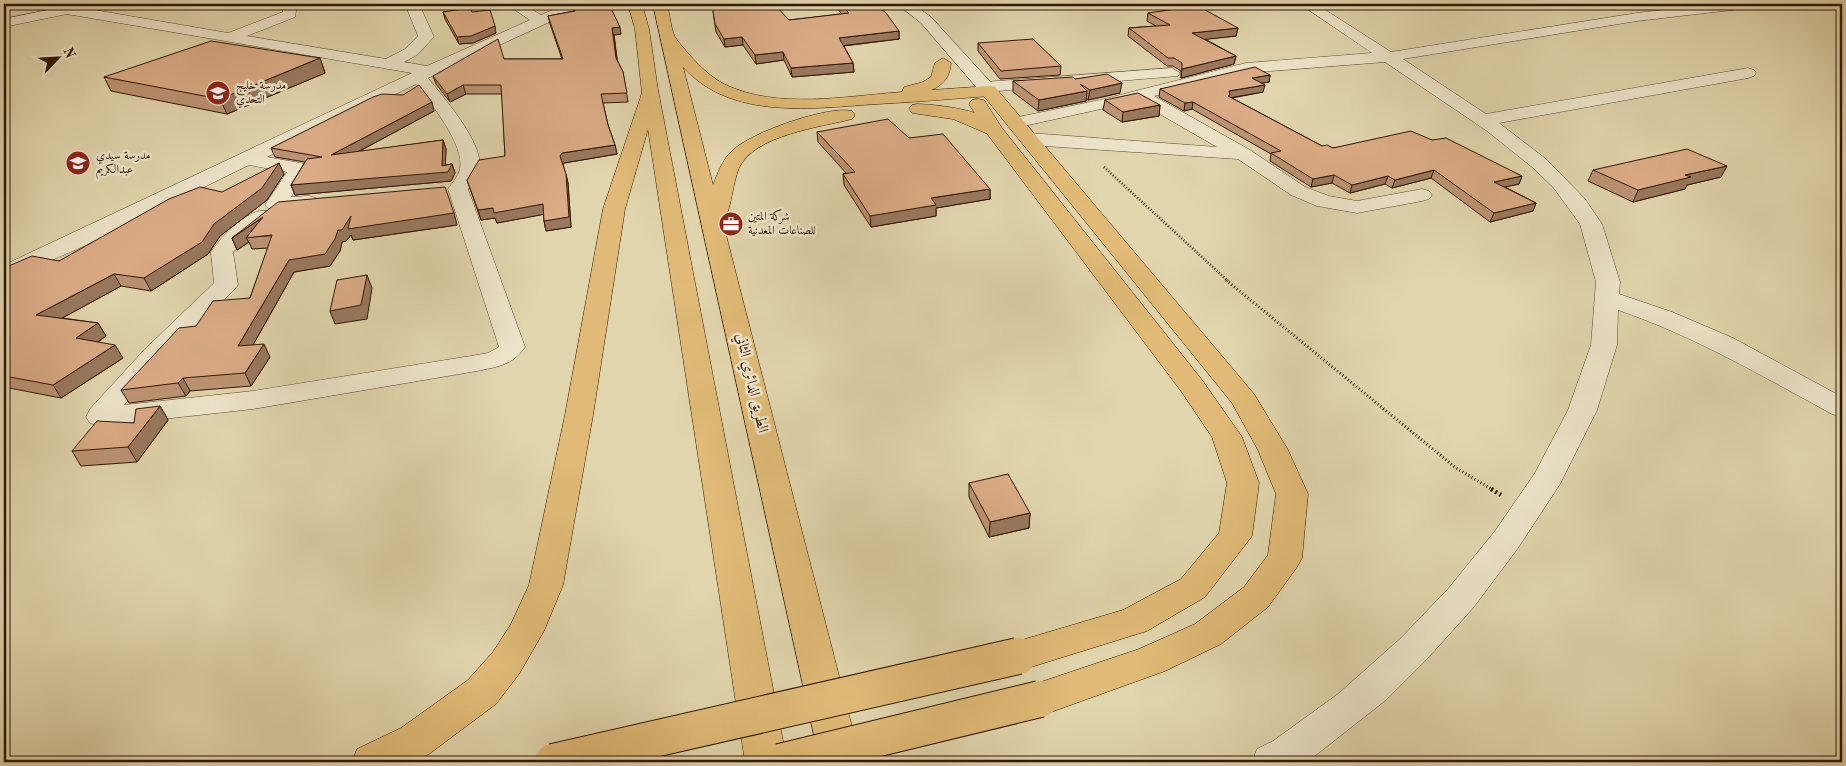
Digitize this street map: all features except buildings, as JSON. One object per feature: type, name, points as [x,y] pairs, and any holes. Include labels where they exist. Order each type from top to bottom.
[{"type":"main road","points":[[635,4],[642,29],[650,90],[766,762]]},
{"type":"main road","name":"الطريق الدائري الثاني","points":[[660,4],[842,762]]},
{"type":"main road","points":[[552,762],[1018,656],[1134,621],[1193,588],[1235,536],[1243,484],[1227,437],[1013,131],[960,114],[878,105],[794,103],[760,99],[728,92],[704,79],[690,66],[670,41]]},
{"type":"main road","points":[[780,762],[1040,699],[1152,660],[1208,634],[1256,597],[1285,558],[1292,494],[1273,450],[1244,400],[1013,131],[971,86],[942,74],[938,81],[878,105]]},
{"type":"main road","points":[[713,224],[732,163],[747,148],[767,137],[819,119],[971,86]]},
{"type":"main road","points":[[372,762],[415,742],[482,692],[506,663],[526,631],[546,585],[579,415],[614,209],[650,90]]},
{"type":"street","points":[[4,23],[23,11],[102,4]]},
{"type":"street","points":[[231,37],[290,14],[290,4]]},
{"type":"street","points":[[387,65],[410,52],[426,37],[412,4]]},
{"type":"street","points":[[513,4],[540,20]]},
{"type":"street","points":[[4,274],[96,232],[423,73],[577,4]]},
{"type":"street","points":[[899,4],[907,22],[913,29]]},
{"type":"street","points":[[904,4],[926,20],[971,86]]},
{"type":"street","points":[[1272,762],[1288,754],[1372,689],[1443,617],[1490,562],[1527,511],[1576,427],[1601,359],[1610,299],[1606,260],[1591,223],[1562,186],[1483,120],[1308,4]]},
{"type":"street","points":[[931,49],[971,86],[1388,57],[1637,17],[1749,4]]},
{"type":"street","points":[[60,8],[231,37],[423,73],[458,133],[470,160],[468,174],[448,190],[512,347],[503,356],[478,363],[253,400],[100,417],[153,356],[226,285],[221,254],[229,242],[276,205],[299,168],[246,159]]},
{"type":"street","points":[[1013,131],[1139,95],[1246,68]]},
{"type":"street","points":[[1483,120],[1748,73]]},
{"type":"street","points":[[1139,95],[1242,154],[1298,191],[1324,202],[1358,207],[1422,194]]},
{"type":"street","points":[[1013,131],[1089,143],[1242,154]]},
{"type":"street","points":[[276,205],[325,201]]},
{"type":"street","points":[[1610,299],[1663,317],[1724,344],[1842,408]]},
{"type":"path","points":[[1089,143],[1095,152],[1097,160],[1242,294],[1456,468],[1527,511]]},
{"type":"place","name":"مدرسة خليج التحدي","points":[[218,93]]},
{"type":"place","name":"مدرسة سيدي عبدالكريم","points":[[78,163]]},
{"type":"place","name":"شركة المتين للصناعات المعدنية","points":[[731,224]]}]
